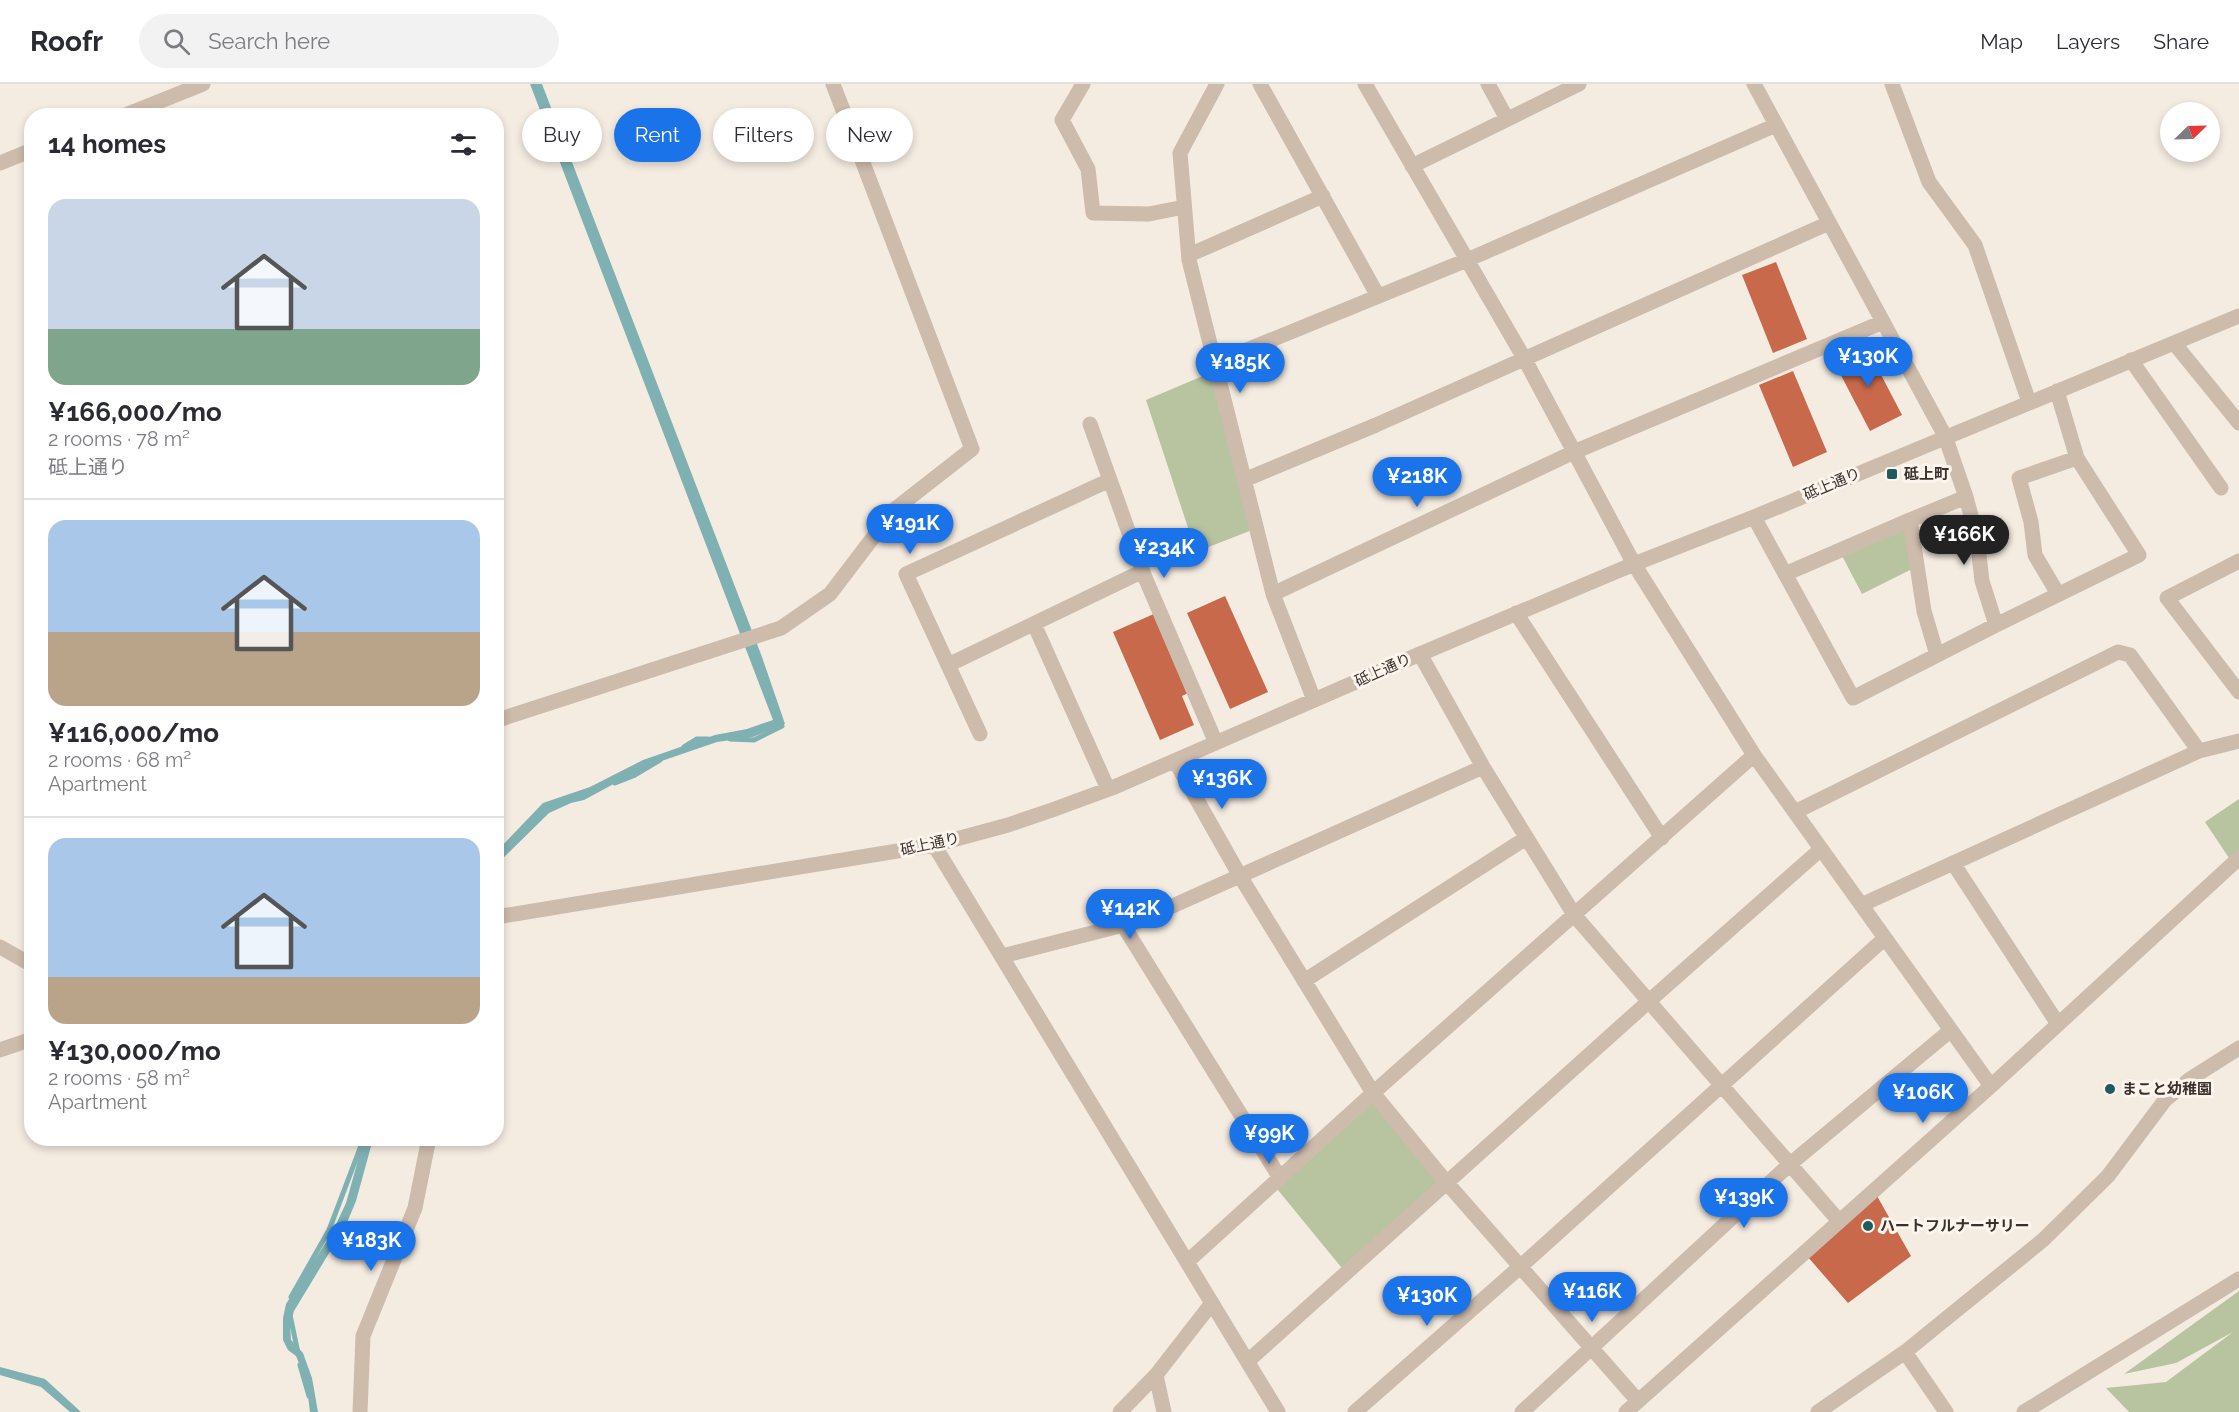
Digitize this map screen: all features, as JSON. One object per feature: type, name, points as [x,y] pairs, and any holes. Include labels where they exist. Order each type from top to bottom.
[{"type":"street","points":[[143,108],[203,84]]},
{"type":"street","points":[[504,718],[781,628],[830,594],[894,510],[972,449],[833,84]]},
{"type":"street","points":[[1083,84],[1062,120],[1088,169],[1094,213],[1149,214],[1184,207]]},
{"type":"street","points":[[1217,84],[1180,153],[1189,255],[1274,594],[1314,700]]},
{"type":"street","points":[[1260,84],[1378,296]]},
{"type":"street","points":[[1365,84],[1524,358],[1634,564],[1754,755],[1991,1086]]},
{"type":"street","points":[[1488,84],[1507,119]]},
{"type":"street","points":[[1412,166],[1579,84]]},
{"type":"street","points":[[1754,84],[1945,436],[1966,497],[1977,538],[1982,581],[1996,625]]},
{"type":"street","points":[[1892,84],[1929,182],[1975,245],[2029,402]]},
{"type":"street","points":[[1215,363],[1467,260],[1776,125]]},
{"type":"street","points":[[0,162],[24,153]]},
{"type":"street","points":[[1189,255],[1323,196]]},
{"type":"street","points":[[1244,480],[1376,425],[1829,223]]},
{"type":"street","name":"砥上通り","points":[[504,916],[934,845],[1008,825],[1108,789],[1516,613],[2239,316]]},
{"type":"street","points":[[1274,594],[1574,452],[1883,322]]},
{"type":"street","points":[[2174,343],[2239,423]]},
{"type":"street","points":[[2131,360],[2221,488]]},
{"type":"street","points":[[1754,516],[1853,698],[2139,555],[2077,458],[2057,391]]},
{"type":"street","points":[[1090,424],[1143,571],[1216,743]]},
{"type":"street","points":[[2058,594],[2035,555],[2031,522],[2019,478],[2077,458]]},
{"type":"street","points":[[980,734],[906,574],[1110,480]]},
{"type":"street","points":[[1785,574],[1966,497]]},
{"type":"street","points":[[1910,520],[1924,611],[1937,655]]},
{"type":"street","points":[[2239,561],[2167,598],[2239,692]]},
{"type":"street","points":[[948,665],[1143,571]]},
{"type":"street","points":[[1516,613],[1662,838]]},
{"type":"street","points":[[1034,624],[1108,789]]},
{"type":"street","points":[[1795,812],[2118,652],[2130,655],[2199,751]]},
{"type":"street","points":[[1420,654],[1483,767],[1575,916],[1839,1221]]},
{"type":"street","points":[[1861,905],[2199,751],[2239,741]]},
{"type":"street","points":[[1187,1262],[1373,1093],[1754,755]]},
{"type":"street","points":[[1175,761],[1240,876],[1373,1093],[1447,1183],[1638,1401]]},
{"type":"street","points":[[1002,956],[1139,921],[1483,767]]},
{"type":"street","points":[[1305,981],[1526,838]]},
{"type":"street","points":[[934,845],[1278,1412]]},
{"type":"street","points":[[1248,1361],[1821,849]]},
{"type":"street","points":[[1626,1412],[1991,1086],[2239,858]]},
{"type":"street","points":[[1953,863],[2058,1024]]},
{"type":"street","points":[[1123,925],[1280,1178]]},
{"type":"street","points":[[1355,1412],[1521,1266],[1885,938]]},
{"type":"street","points":[[0,947],[24,960]]},
{"type":"street","points":[[1522,1412],[1789,1165],[1951,1030]]},
{"type":"street","points":[[0,1050],[24,1042]]},
{"type":"street","points":[[1818,1412],[1905,1352],[2043,1240],[2072,1214],[2108,1176],[2165,1100],[2190,1079],[2239,1048]]},
{"type":"street","points":[[360,1412],[363,1336],[415,1208],[427,1146]]},
{"type":"street","points":[[2035,1409],[2239,1279]]},
{"type":"street","points":[[1120,1412],[1156,1375],[1212,1303]]},
{"type":"street","points":[[1905,1352],[1946,1412]]},
{"type":"street","points":[[1156,1375],[1164,1412]]},
{"type":"green space","points":[[1217,370],[1257,528],[1196,552],[1146,400]]},
{"type":"green space","points":[[1898,525],[1912,531],[1918,566],[1862,594],[1839,550]]},
{"type":"green space","points":[[2239,799],[2239,858],[2233,864],[2205,822]]},
{"type":"green space","points":[[1373,1093],[1447,1183],[1346,1273],[1273,1184]]},
{"type":"green space","points":[[2239,1291],[2239,1412],[2129,1412],[2106,1388],[2166,1382],[2233,1332],[2176,1363],[2124,1374]]},
{"type":"water","points":[[530,84],[542,84],[551,108],[539,108]]},
{"type":"water","points":[[560,162],[572,162],[762,657],[785,724],[753,737],[717,742],[647,766],[584,800],[549,813],[504,857],[504,844],[543,803],[590,787],[643,760],[715,735],[747,729],[773,720]]},
{"type":"water","points":[[362,1146],[371,1146],[356,1201],[346,1225],[294,1311],[290,1325],[291,1340],[303,1353],[312,1378],[318,1412],[310,1412],[306,1380],[296,1356],[288,1350],[283,1340],[283,1318],[286,1304],[332,1233],[346,1203]]},
{"type":"water","points":[[0,1367],[45,1379],[81,1412],[70,1412],[41,1387],[0,1375]]},
{"type":"building","points":[[1776,262],[1807,339],[1773,353],[1742,275]]},
{"type":"building","points":[[1865,344],[1902,415],[1870,431],[1833,360]]},
{"type":"building","points":[[1793,371],[1827,452],[1793,467],[1759,385]]},
{"type":"building","points":[[1225,596],[1268,692],[1230,709],[1187,613]]},
{"type":"building","points":[[1156,613],[1190,692],[1182,696],[1194,725],[1160,740],[1113,632]]},
{"type":"building","name":"ハートフルナーサリー","points":[[1877,1196],[1911,1256],[1848,1303],[1807,1256]]},
{"type":"waterway","points":[[730,739],[754,740],[782,726],[779,719]]},
{"type":"waterway","points":[[684,747],[697,739],[708,739]]},
{"type":"waterway","points":[[615,783],[633,776],[660,760]]},
{"type":"waterway","points":[[291,1297],[329,1230],[361,1146]]},
{"type":"waterway","points":[[290,1315],[298,1353]]},
{"type":"waterway","points":[[300,1365],[309,1396]]},
{"type":"place","name":"砥上町","points":[[1892,474]]},
{"type":"place","name":"まこと幼稚園","points":[[2110,1089]]},
{"type":"place","name":"ハートフルナーサリー","points":[[1868,1226]]}]
